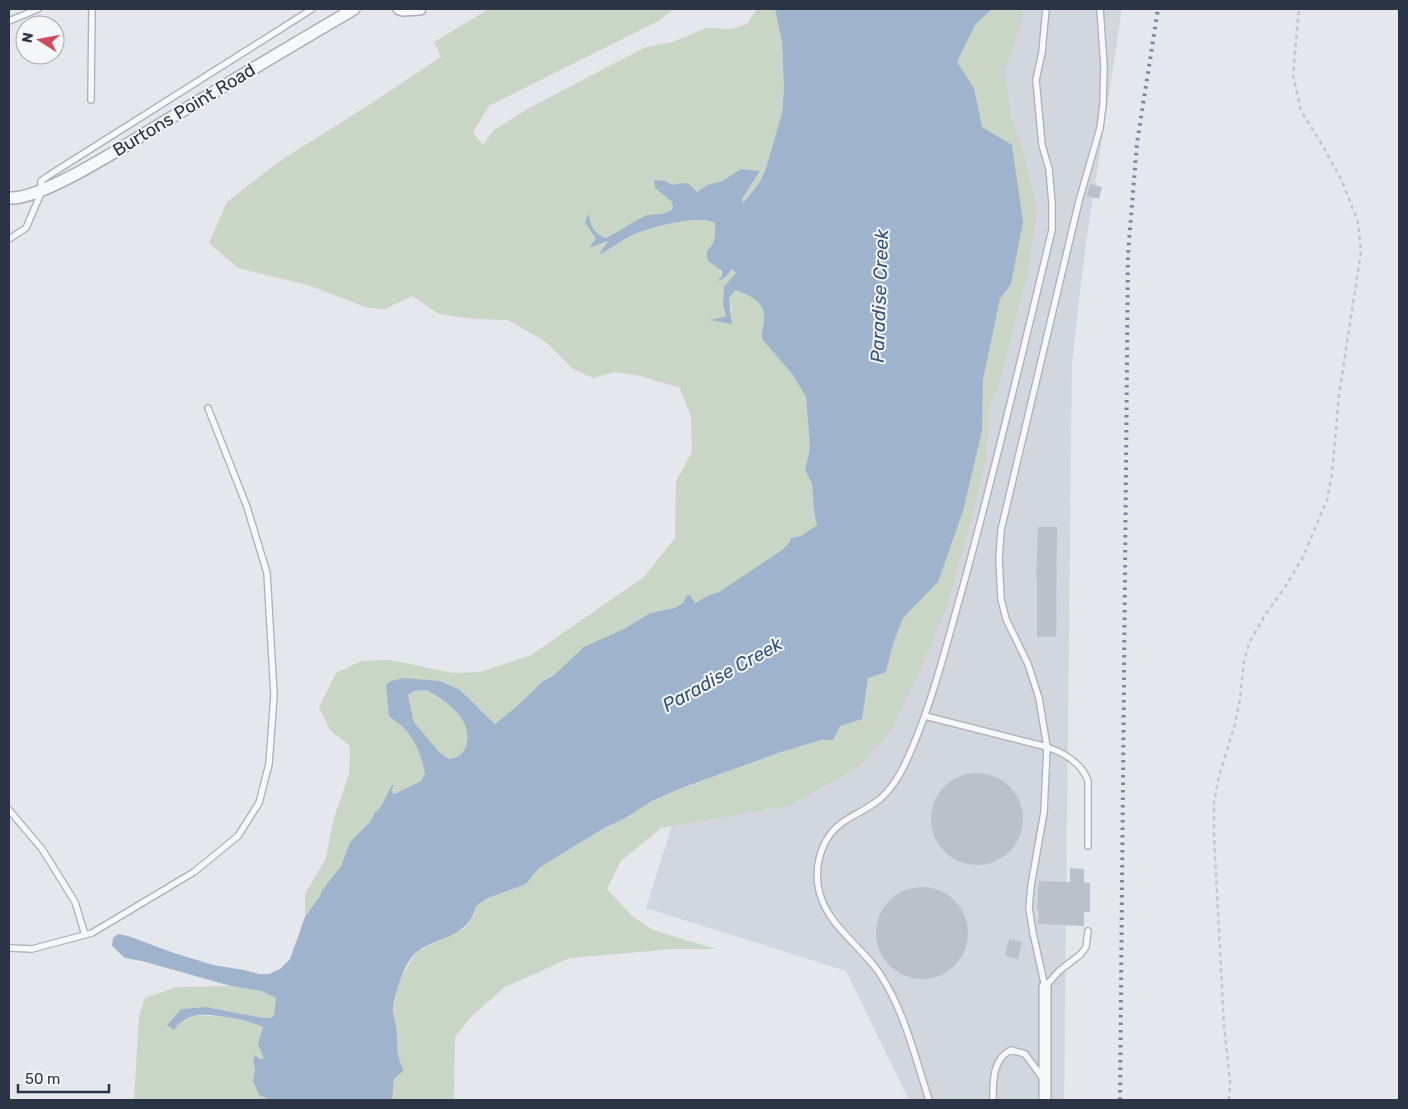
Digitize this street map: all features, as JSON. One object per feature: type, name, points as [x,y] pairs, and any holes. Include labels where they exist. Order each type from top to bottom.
[{"type":"street","name":"Burtons Point Road","points":[[10,200],[42,190],[102,159],[354,9]]},
{"type":"street","points":[[399,9],[420,9]]},
{"type":"street","points":[[1045,987],[1045,1100]]},
{"type":"lane","points":[[9,22],[38,9]]},
{"type":"lane","points":[[91,100],[92,9]]},
{"type":"lane","points":[[9,239],[26,228],[42,190],[41,181],[312,9]]},
{"type":"lane","points":[[929,1100],[904,1021],[878,970],[832,918],[825,906],[818,887],[818,866],[821,849],[830,834],[842,822],[881,798],[898,778],[925,716],[977,534],[1052,230],[1049,169],[1042,145],[1036,80],[1042,52],[1046,9]]},
{"type":"lane","points":[[1045,987],[1029,908],[1044,812],[1047,746],[1039,698],[1028,664],[1006,619],[1001,599],[999,559],[1001,530],[1079,201],[1098,134],[1103,105],[1104,66],[1100,9]]},
{"type":"lane","points":[[9,948],[32,950],[92,933],[194,872],[238,836],[260,803],[269,764],[274,695],[267,573],[247,507],[208,408]]},
{"type":"lane","points":[[925,716],[1047,746],[1061,752],[1078,764],[1085,772],[1088,781],[1088,846]]},
{"type":"lane","points":[[9,810],[42,849],[75,902],[85,935]]},
{"type":"lane","points":[[1045,987],[1059,970],[1081,954],[1086,947],[1088,931]]},
{"type":"lane","points":[[993,1100],[997,1066],[1006,1053],[1011,1050],[1025,1054],[1045,1081]]},
{"type":"path","points":[[1229,1100],[1230,1080],[1224,1026],[1214,802],[1219,776],[1235,724],[1244,661],[1250,641],[1304,557],[1327,500],[1332,474],[1339,395],[1361,252],[1358,222],[1341,179],[1301,111],[1293,75],[1300,9]]},
{"type":"shaded area","points":[[992,9],[1122,9],[1085,250],[1072,362],[1064,1100],[909,1100],[846,971],[646,908],[684,787],[963,511],[1000,299]]},
{"type":"green space","points":[[489,9],[674,9],[658,21],[489,106],[473,132],[483,145],[494,130],[531,107],[646,47],[673,42],[706,28],[732,29],[747,24],[757,9],[775,9],[782,43],[784,88],[782,113],[765,171],[759,183],[744,202],[741,202],[741,199],[759,171],[741,169],[722,181],[707,185],[697,192],[691,185],[673,185],[665,181],[654,180],[655,188],[671,201],[673,207],[661,214],[646,215],[606,238],[594,229],[589,214],[585,222],[596,239],[589,245],[592,247],[609,241],[601,254],[631,236],[652,228],[675,222],[699,220],[715,223],[713,244],[722,276],[718,280],[726,277],[732,269],[736,273],[723,305],[726,316],[711,320],[730,316],[732,311],[729,298],[735,290],[753,298],[761,305],[764,318],[762,339],[792,374],[806,397],[810,448],[805,470],[812,484],[814,512],[818,525],[801,536],[791,538],[782,550],[719,592],[695,603],[686,596],[683,603],[674,608],[650,613],[543,681],[495,724],[480,709],[403,678],[389,709],[389,716],[411,736],[420,754],[426,774],[421,781],[394,794],[391,791],[392,785],[370,822],[350,842],[341,866],[322,890],[320,896],[305,917],[305,894],[326,858],[333,821],[349,774],[350,746],[330,730],[319,707],[336,673],[361,661],[390,660],[453,673],[481,672],[531,655],[644,577],[675,538],[676,481],[692,452],[691,417],[680,388],[641,376],[615,372],[593,378],[573,369],[546,342],[508,320],[474,319],[439,314],[412,296],[385,309],[368,308],[308,285],[238,268],[209,243],[227,202],[280,161],[441,57],[434,42]]},
{"type":"green space","points":[[992,9],[1022,9],[1022,20],[1005,70],[1011,117],[1023,150],[1037,210],[1028,273],[998,388],[989,407],[986,460],[947,607],[924,662],[891,731],[859,766],[792,805],[661,828],[621,861],[607,889],[632,916],[653,930],[716,949],[673,949],[570,958],[505,987],[472,1016],[455,1037],[454,1100],[392,1100],[398,1060],[396,1026],[393,1012],[398,983],[416,952],[465,928],[474,915],[476,906],[488,898],[526,884],[539,868],[652,801],[684,787],[781,752],[821,740],[833,740],[840,726],[862,719],[868,678],[886,672],[893,644],[903,618],[938,582],[982,431],[983,380],[1000,299],[1011,284],[1012,145],[981,127],[974,88],[957,62],[975,25]]},
{"type":"green space","points":[[426,690],[450,705],[462,719],[467,737],[465,749],[458,757],[449,759],[439,752],[414,722],[408,695],[414,691]]},
{"type":"green space","points":[[231,986],[261,991],[276,998],[274,1015],[271,1018],[264,1018],[206,1007],[181,1009],[168,1025],[178,1024],[196,1015],[225,1017],[256,1023],[263,1027],[264,1060],[259,1059],[255,1055],[253,1059],[255,1069],[253,1081],[268,1100],[134,1100],[139,1016],[145,998],[177,987]]},
{"type":"water","name":"Paradise Creek","points":[[775,9],[992,9],[975,25],[957,62],[974,88],[982,127],[1012,145],[1023,222],[1011,284],[1000,299],[983,380],[982,431],[963,511],[938,582],[903,618],[893,644],[886,672],[868,678],[862,719],[840,726],[833,740],[821,740],[781,752],[684,787],[652,801],[539,868],[526,884],[488,898],[476,906],[467,924],[460,930],[413,955],[401,978],[394,1003],[393,1012],[397,1032],[398,1053],[404,1070],[394,1079],[392,1100],[268,1100],[259,1095],[253,1081],[255,1069],[253,1060],[255,1055],[260,1059],[264,1059],[258,1044],[263,1027],[220,1016],[203,1015],[187,1019],[174,1030],[167,1025],[181,1009],[206,1007],[271,1018],[274,1015],[276,998],[261,991],[231,986],[125,958],[112,946],[113,938],[118,934],[128,936],[213,965],[259,974],[269,974],[280,969],[290,959],[305,917],[320,896],[322,890],[341,866],[350,842],[370,822],[392,785],[394,785],[391,791],[394,794],[421,781],[425,774],[420,754],[414,742],[407,731],[389,716],[386,685],[391,681],[403,678],[440,681],[460,690],[495,724],[543,681],[554,675],[584,647],[624,629],[650,613],[674,608],[683,603],[686,596],[690,595],[695,603],[719,592],[782,550],[791,538],[801,536],[817,525],[812,484],[805,470],[810,448],[806,397],[792,374],[762,339],[764,318],[761,305],[753,298],[735,290],[729,298],[732,324],[710,320],[726,316],[723,305],[724,287],[736,273],[732,269],[726,277],[716,282],[722,276],[722,271],[708,261],[707,254],[714,241],[715,223],[699,220],[675,222],[652,228],[631,236],[601,254],[608,241],[592,247],[589,246],[596,239],[585,222],[589,213],[593,228],[598,234],[606,238],[646,215],[661,214],[671,210],[673,207],[671,201],[655,188],[654,180],[665,181],[673,185],[686,183],[697,192],[707,185],[722,181],[741,169],[760,171],[742,199],[742,202],[744,202],[759,183],[765,171],[782,113],[784,88],[782,43]],"holes":[[[426,690],[450,705],[462,719],[466,728],[465,749],[455,758],[449,759],[439,752],[414,722],[408,695],[414,691]]]},
{"type":"building","points":[[1090,184],[1102,187],[1099,199],[1087,196]]},
{"type":"building","points":[[1038,527],[1057,527],[1056,637],[1037,637],[1036,578]]},
{"type":"building","points":[[977,773],[995,776],[1010,786],[1020,801],[1023,819],[1020,837],[1010,852],[995,862],[977,865],[959,862],[944,852],[934,837],[931,819],[934,801],[944,786],[959,776]]},
{"type":"building","points":[[1070,868],[1084,869],[1084,882],[1090,883],[1090,912],[1084,913],[1084,926],[1038,924],[1039,881],[1070,882]]},
{"type":"building","points":[[922,887],[940,890],[955,900],[965,915],[968,933],[965,951],[955,966],[940,976],[922,979],[904,976],[889,966],[879,951],[876,933],[879,915],[889,900],[904,890]]},
{"type":"building","points":[[1009,939],[1022,942],[1018,959],[1005,956]]},
{"type":"railway","points":[[1120,1100],[1128,254],[1137,143],[1158,9]]}]
